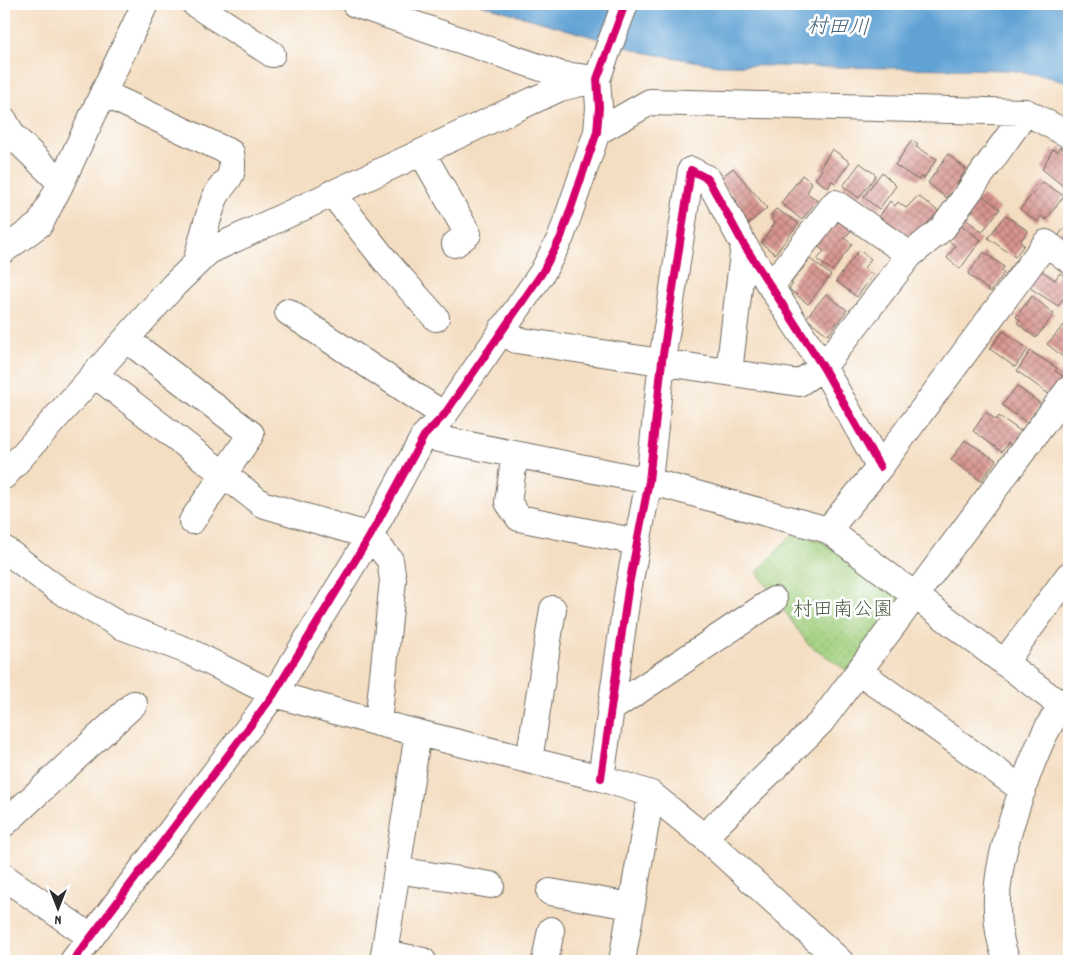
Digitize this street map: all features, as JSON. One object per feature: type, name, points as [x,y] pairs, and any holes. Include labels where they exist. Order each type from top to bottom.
[{"type":"street","points":[[4,250],[40,224],[62,183],[144,4]]},
{"type":"street","points":[[195,4],[272,54]]},
{"type":"street","points":[[355,4],[562,75],[597,79]]},
{"type":"street","points":[[73,961],[274,694],[370,536],[424,436],[444,415],[542,273],[561,237],[597,132],[599,107],[597,79],[625,4]]},
{"type":"street","points":[[4,476],[196,262],[209,251],[560,88],[597,79]]},
{"type":"street","points":[[103,93],[231,152],[234,166],[229,182],[216,196],[196,262]]},
{"type":"street","points":[[597,132],[650,102],[1026,112],[1069,135]]},
{"type":"street","points":[[502,329],[516,340],[799,383],[823,367],[910,255],[943,228],[1026,112]]},
{"type":"street","points":[[4,120],[13,136],[62,183]]},
{"type":"street","points":[[422,152],[468,234],[455,244]]},
{"type":"street","points":[[601,778],[628,590],[649,481],[662,361],[691,170],[708,179],[744,244],[823,367],[880,467]]},
{"type":"street","points":[[332,193],[388,264],[436,318]]},
{"type":"street","points":[[772,285],[835,203],[910,255]]},
{"type":"street","points":[[828,530],[880,467],[1046,243],[1069,260]]},
{"type":"street","points":[[729,372],[744,244]]},
{"type":"street","points":[[288,312],[444,415]]},
{"type":"street","points":[[126,339],[251,434],[192,522]]},
{"type":"street","points":[[94,374],[262,504],[370,536],[390,560],[393,580],[378,723]]},
{"type":"street","points":[[704,837],[821,722],[1069,389]]},
{"type":"street","points":[[424,436],[649,481],[828,530],[1004,663],[1065,703],[1044,737],[1022,790],[1003,852],[998,882],[997,915],[1007,961]]},
{"type":"street","points":[[515,454],[508,502],[519,518],[637,542]]},
{"type":"street","points":[[4,549],[59,590],[121,626],[188,651],[274,694],[378,723],[601,778],[651,794],[704,837],[840,961]]},
{"type":"street","points":[[1004,663],[1069,575]]},
{"type":"street","points":[[611,709],[774,600]]},
{"type":"street","points":[[529,760],[553,609]]},
{"type":"street","points":[[860,672],[1022,790]]},
{"type":"street","points":[[4,824],[134,704]]},
{"type":"street","points":[[418,732],[384,957],[423,961]]},
{"type":"street","points":[[622,961],[651,794]]},
{"type":"street","points":[[397,870],[491,885]]},
{"type":"street","points":[[4,877],[91,937]]},
{"type":"street","points":[[550,892],[631,906]]},
{"type":"street","points":[[545,961],[551,930]]},
{"type":"green space","name":"村田南公園","points":[[793,534],[822,541],[898,592],[903,609],[853,675],[807,643],[757,572]]},
{"type":"water","name":"村田川","points":[[480,4],[1052,4],[1069,8],[1069,84],[1046,76],[1009,70],[717,65],[647,53]]},
{"type":"building","points":[[912,140],[918,145],[916,147],[937,159],[924,178],[921,176],[918,180],[895,165]]},
{"type":"building","points":[[1060,147],[1069,154],[1068,190],[1042,169],[1053,149],[1057,152]]},
{"type":"building","points":[[832,149],[850,162],[835,183],[832,181],[828,188],[815,179],[822,170],[820,168]]},
{"type":"building","points":[[948,154],[966,169],[957,184],[959,185],[946,198],[928,183]]},
{"type":"building","points":[[860,163],[876,175],[859,198],[843,186]]},
{"type":"building","points":[[733,168],[767,208],[748,224],[733,205],[737,201],[719,179]]},
{"type":"building","points":[[882,172],[896,186],[879,209],[863,197]]},
{"type":"building","points":[[802,175],[812,183],[807,193],[817,200],[802,220],[781,203]]},
{"type":"building","points":[[1043,182],[1064,196],[1046,220],[1041,216],[1037,222],[1020,209]]},
{"type":"building","points":[[982,195],[1000,209],[982,232],[962,216]]},
{"type":"building","points":[[918,196],[942,214],[939,218],[935,215],[912,241],[879,217],[890,201],[895,206],[898,202],[906,208]]},
{"type":"building","points":[[776,209],[799,223],[775,254],[761,243],[775,223],[771,220],[773,217],[771,215]]},
{"type":"building","points":[[1005,215],[1028,231],[1020,242],[1024,245],[1015,257],[988,238]]},
{"type":"building","points":[[840,219],[854,228],[844,238],[852,244],[833,271],[817,260],[824,251],[814,244]]},
{"type":"building","points":[[1069,221],[1069,247],[1057,238]]},
{"type":"building","points":[[958,223],[981,240],[960,269],[947,258],[955,246],[947,239]]},
{"type":"building","points":[[859,250],[871,259],[864,268],[873,275],[857,297],[836,281]]},
{"type":"building","points":[[984,252],[1004,267],[1001,271],[1004,273],[991,292],[968,274]]},
{"type":"building","points":[[810,259],[831,275],[808,304],[789,289],[793,284],[791,283]]},
{"type":"building","points":[[1039,269],[1055,280],[1060,273],[1069,280],[1069,295],[1068,297],[1066,295],[1058,306],[1027,286]]},
{"type":"building","points":[[826,294],[847,310],[828,335],[806,318]]},
{"type":"building","points":[[1032,296],[1054,314],[1036,338],[1017,323],[1020,320],[1016,317]]},
{"type":"building","points":[[1064,325],[1069,329],[1068,361],[1047,344]]},
{"type":"building","points":[[1003,331],[1028,349],[1015,367],[990,349]]},
{"type":"building","points":[[1030,351],[1057,368],[1055,371],[1064,377],[1050,395],[1017,371]]},
{"type":"building","points":[[1017,386],[1041,404],[1027,423],[1002,405]]},
{"type":"building","points":[[986,412],[996,420],[999,416],[1022,432],[1013,446],[1008,443],[1002,452],[973,431]]},
{"type":"building","points":[[965,440],[996,460],[981,481],[951,460]]},
{"type":"cycle path","points":[[73,961],[274,694],[370,536],[424,436],[444,415],[542,273],[561,237],[597,132],[599,107],[597,79],[625,4]]},
{"type":"cycle path","points":[[601,778],[628,590],[649,481],[662,361],[691,170],[708,179],[744,245],[823,367],[880,467]]}]
